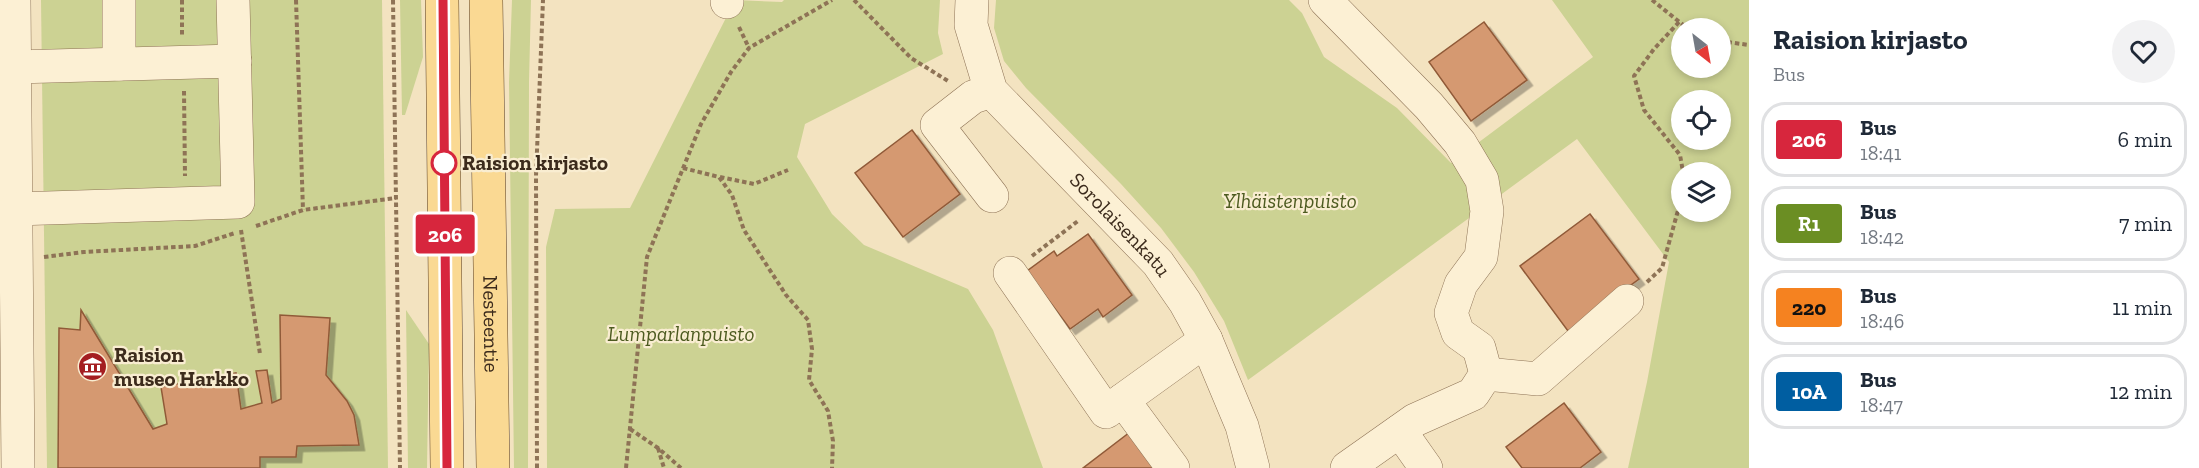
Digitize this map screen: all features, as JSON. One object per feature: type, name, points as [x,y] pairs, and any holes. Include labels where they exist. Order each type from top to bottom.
[{"type":"main road","points":[[442,0],[447,468]]},
{"type":"main road","name":"Nesteentie","points":[[486,0],[493,468]]},
{"type":"street","points":[[14,0],[18,468]]},
{"type":"street","points":[[119,0],[119,64]]},
{"type":"street","points":[[15,209],[186,204],[239,216],[233,0]]},
{"type":"street","name":"Sorolaisenkatu","points":[[972,0],[971,25],[982,94],[1158,263],[1185,302],[1206,339],[1242,426],[1248,466]]},
{"type":"street","points":[[1325,0],[1428,106],[1460,143],[1482,180],[1487,212],[1481,257],[1461,284],[1451,313],[1458,333],[1479,348],[1486,374],[1473,394],[1415,420],[1347,468]]},
{"type":"street","points":[[15,67],[235,61]]},
{"type":"street","points":[[982,94],[937,125],[992,196]]},
{"type":"street","points":[[1010,273],[1106,412],[1206,339]]},
{"type":"street","points":[[1486,374],[1538,379],[1627,301]]},
{"type":"street","points":[[1123,400],[1173,468]]},
{"type":"street","points":[[1400,431],[1426,468]]},
{"type":"path","points":[[182,0],[186,204]]},
{"type":"path","points":[[296,0],[303,210]]},
{"type":"path","points":[[393,0],[400,468]]},
{"type":"path","points":[[537,468],[536,176],[543,0]]},
{"type":"path","points":[[626,468],[647,257],[701,124],[731,72],[749,48],[832,0]]},
{"type":"path","points":[[854,0],[911,58],[982,94]]},
{"type":"path","points":[[1652,0],[1674,18]]},
{"type":"path","points":[[1671,31],[1634,76],[1644,110],[1680,155],[1681,162]]},
{"type":"path","points":[[1731,43],[1749,45]]},
{"type":"path","points":[[683,168],[754,184],[788,170]]},
{"type":"path","points":[[719,177],[732,195],[744,230],[786,295],[808,320],[812,349],[809,380],[828,411],[833,441],[832,468]]},
{"type":"path","points":[[18,268],[84,252],[195,246],[239,216],[396,198]]},
{"type":"path","points":[[239,216],[260,354]]},
{"type":"path","points":[[1010,273],[1079,220]]},
{"type":"path","points":[[1627,301],[1662,268],[1675,222]]},
{"type":"path","points":[[630,429],[681,468]]},
{"type":"path","points":[[657,448],[664,468]]},
{"type":"green space","points":[[41,0],[382,0],[388,468],[47,468]]},
{"type":"green space","points":[[400,0],[421,0],[423,57],[405,115],[402,115]]},
{"type":"green space","points":[[512,0],[531,0],[528,468],[514,468],[509,82]]},
{"type":"green space","name":"Lumparlanpuisto","points":[[735,0],[782,2],[784,0],[940,0],[938,33],[943,54],[805,124],[797,157],[832,214],[864,245],[968,289],[993,330],[1043,468],[547,468],[546,247],[555,209],[630,208]]},
{"type":"green space","name":"Ylhäistenpuisto","points":[[996,0],[1289,0],[1302,13],[1324,57],[1397,108],[1451,163],[1593,57],[1552,0],[1749,0],[1749,468],[1628,468],[1647,382],[1669,262],[1577,139],[1248,380],[1224,321],[1194,272],[1161,228],[1026,88],[1004,61],[994,28]]},
{"type":"green space","points":[[406,310],[429,344],[427,468],[408,468]]},
{"type":"building","points":[[1484,22],[1527,80],[1471,121],[1429,62]]},
{"type":"building","points":[[912,130],[960,194],[903,237],[855,173]]},
{"type":"building","points":[[1590,214],[1639,279],[1568,331],[1520,266]]},
{"type":"building","points":[[1088,234],[1132,295],[1103,317],[1098,309],[1070,329],[1027,271],[1054,251],[1057,256]]},
{"type":"building","points":[[81,310],[153,429],[167,424],[161,387],[236,373],[241,409],[262,403],[256,371],[267,370],[272,403],[281,399],[280,315],[330,318],[326,375],[347,401],[354,415],[359,445],[297,446],[296,457],[260,457],[260,468],[58,468],[59,328],[80,330]]},
{"type":"building","points":[[1564,403],[1601,452],[1580,468],[1522,468],[1506,447]]},
{"type":"building","points":[[1134,429],[1163,468],[1083,468]]},
{"type":"bus line","name":"206","points":[[443,0],[447,468]]},
{"type":"place","name":"Raision kirjasto","points":[[444,163]]},
{"type":"place","name":"Raision museo Harkko","points":[[93,367]]}]
